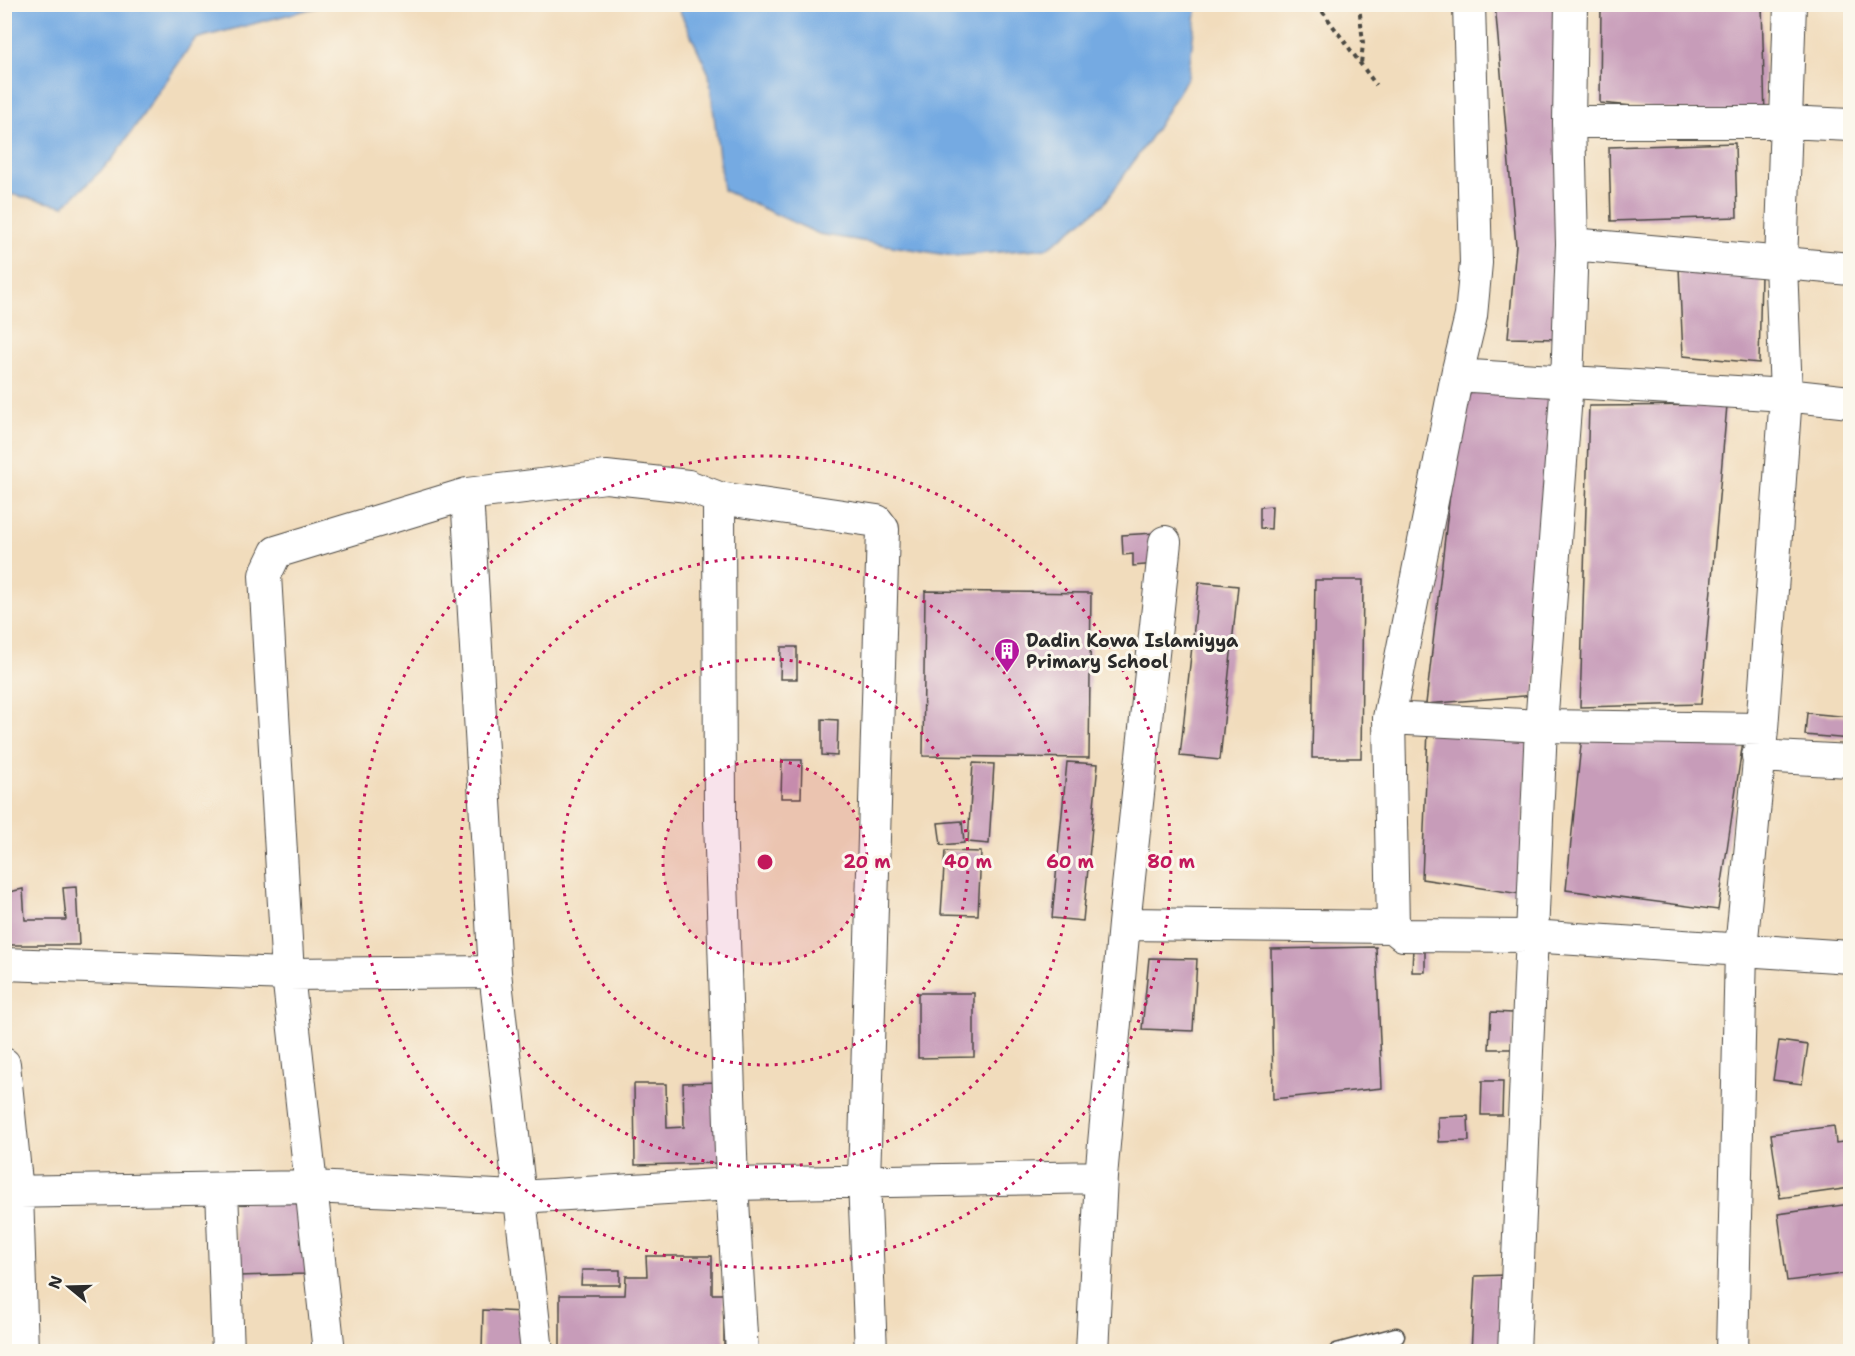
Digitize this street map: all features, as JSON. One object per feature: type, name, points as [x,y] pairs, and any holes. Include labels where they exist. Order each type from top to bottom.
[{"type":"street","points":[[1393,927],[1389,718],[1471,315],[1476,263],[1469,4]]},
{"type":"street","points":[[1514,1352],[1540,726],[1567,382],[1572,244],[1569,122],[1571,4]]},
{"type":"street","points":[[1732,1352],[1741,949],[1760,742],[1786,395],[1781,264],[1790,4]]},
{"type":"street","points":[[1569,122],[1851,124]]},
{"type":"street","points":[[1572,244],[1851,269]]},
{"type":"street","points":[[1458,370],[1471,376],[1786,395],[1851,402]]},
{"type":"street","points":[[329,1352],[288,974],[265,575],[276,552],[467,494],[606,477],[688,486],[719,498],[877,521],[882,529],[864,1180],[871,1352]]},
{"type":"street","points":[[467,494],[495,972],[537,1352]]},
{"type":"street","points":[[719,498],[720,819],[732,1184],[742,1352]]},
{"type":"street","points":[[1092,1352],[1101,1178],[1124,924],[1165,542]]},
{"type":"street","points":[[1389,718],[1760,742],[1851,761]]},
{"type":"street","points":[[1124,924],[1393,927],[1403,935],[1530,936],[1851,957]]},
{"type":"street","points":[[4,964],[288,974],[495,972]]},
{"type":"street","points":[[4,1064],[22,1352]]},
{"type":"street","points":[[11,1192],[312,1187],[519,1197],[732,1184],[864,1180],[1101,1178]]},
{"type":"street","points":[[222,1189],[228,1352]]},
{"type":"lane","points":[[1337,1352],[1396,1336]]},
{"type":"path","points":[[1317,4],[1376,85]]},
{"type":"path","points":[[1359,4],[1363,43],[1361,64]]},
{"type":"water","points":[[5,4],[326,5],[195,39],[112,160],[64,206],[5,193]]},
{"type":"water","points":[[677,5],[1197,5],[1188,77],[1155,131],[1104,204],[1048,248],[953,256],[819,234],[723,190],[709,74]]},
{"type":"building","points":[[1495,4],[1562,4],[1561,339],[1508,338],[1516,245]]},
{"type":"building","points":[[1601,4],[1762,4],[1765,118],[1600,103]]},
{"type":"building","points":[[1735,143],[1737,217],[1611,221],[1609,147]]},
{"type":"building","points":[[1679,267],[1761,275],[1759,363],[1683,356]]},
{"type":"building","points":[[1463,379],[1557,398],[1535,695],[1426,704]]},
{"type":"building","points":[[1727,405],[1701,704],[1580,707],[1589,406]]},
{"type":"building","points":[[1272,506],[1271,529],[1260,528],[1260,507]]},
{"type":"building","points":[[1155,533],[1157,564],[1133,566],[1133,554],[1123,555],[1122,535]]},
{"type":"building","points":[[1315,580],[1363,580],[1361,758],[1312,758]]},
{"type":"building","points":[[1199,582],[1238,586],[1220,760],[1180,756]]},
{"type":"building","name":"Dadin Kowa Islamiyya Primary School","points":[[925,591],[1091,593],[1089,758],[923,756]]},
{"type":"building","points":[[781,647],[797,647],[797,679],[780,679]]},
{"type":"building","points":[[1807,713],[1850,717],[1850,739],[1805,735]]},
{"type":"building","points":[[822,719],[838,720],[837,756],[822,755]]},
{"type":"building","points":[[1428,729],[1529,731],[1520,894],[1422,879]]},
{"type":"building","points":[[1582,735],[1743,741],[1718,910],[1566,890]]},
{"type":"building","points":[[782,760],[802,760],[801,798],[781,798]]},
{"type":"building","points":[[1067,762],[1098,764],[1083,921],[1052,918]]},
{"type":"building","points":[[973,763],[994,764],[989,844],[968,842]]},
{"type":"building","points":[[962,821],[964,843],[941,845],[938,823]]},
{"type":"building","points":[[945,851],[981,852],[978,915],[941,914]]},
{"type":"building","points":[[76,887],[79,945],[7,945],[4,893],[23,889],[25,920],[66,920],[63,888]]},
{"type":"building","points":[[1376,947],[1382,1088],[1273,1099],[1271,949]]},
{"type":"building","points":[[1413,947],[1425,947],[1425,972],[1412,972]]},
{"type":"building","points":[[1149,958],[1197,959],[1193,1031],[1142,1029]]},
{"type":"building","points":[[918,993],[974,993],[974,1057],[918,1058]]},
{"type":"building","points":[[1491,1012],[1513,1013],[1512,1049],[1489,1049]]},
{"type":"building","points":[[1779,1041],[1808,1045],[1802,1084],[1773,1080]]},
{"type":"building","points":[[1482,1081],[1503,1081],[1502,1115],[1481,1115]]},
{"type":"building","points":[[720,1082],[722,1163],[635,1165],[634,1084],[666,1084],[667,1128],[684,1127],[683,1083]]},
{"type":"building","points":[[1468,1116],[1469,1141],[1439,1142],[1438,1117]]},
{"type":"building","points":[[1834,1126],[1836,1143],[1850,1141],[1850,1188],[1780,1198],[1771,1134]]},
{"type":"building","points":[[304,1191],[307,1274],[238,1276],[235,1194]]},
{"type":"building","points":[[1850,1204],[1850,1273],[1787,1281],[1778,1214]]},
{"type":"building","points":[[646,1256],[712,1256],[712,1294],[724,1294],[724,1352],[560,1352],[560,1295],[625,1295],[626,1276],[647,1276]]},
{"type":"building","points":[[582,1270],[620,1270],[620,1285],[581,1285]]},
{"type":"building","points":[[1506,1275],[1504,1352],[1471,1352],[1475,1276]]},
{"type":"building","points":[[483,1310],[523,1312],[521,1352],[482,1352]]},
{"type":"place","name":"Dadin Kowa Islamiyya Primary School","points":[[1007,674]]}]
